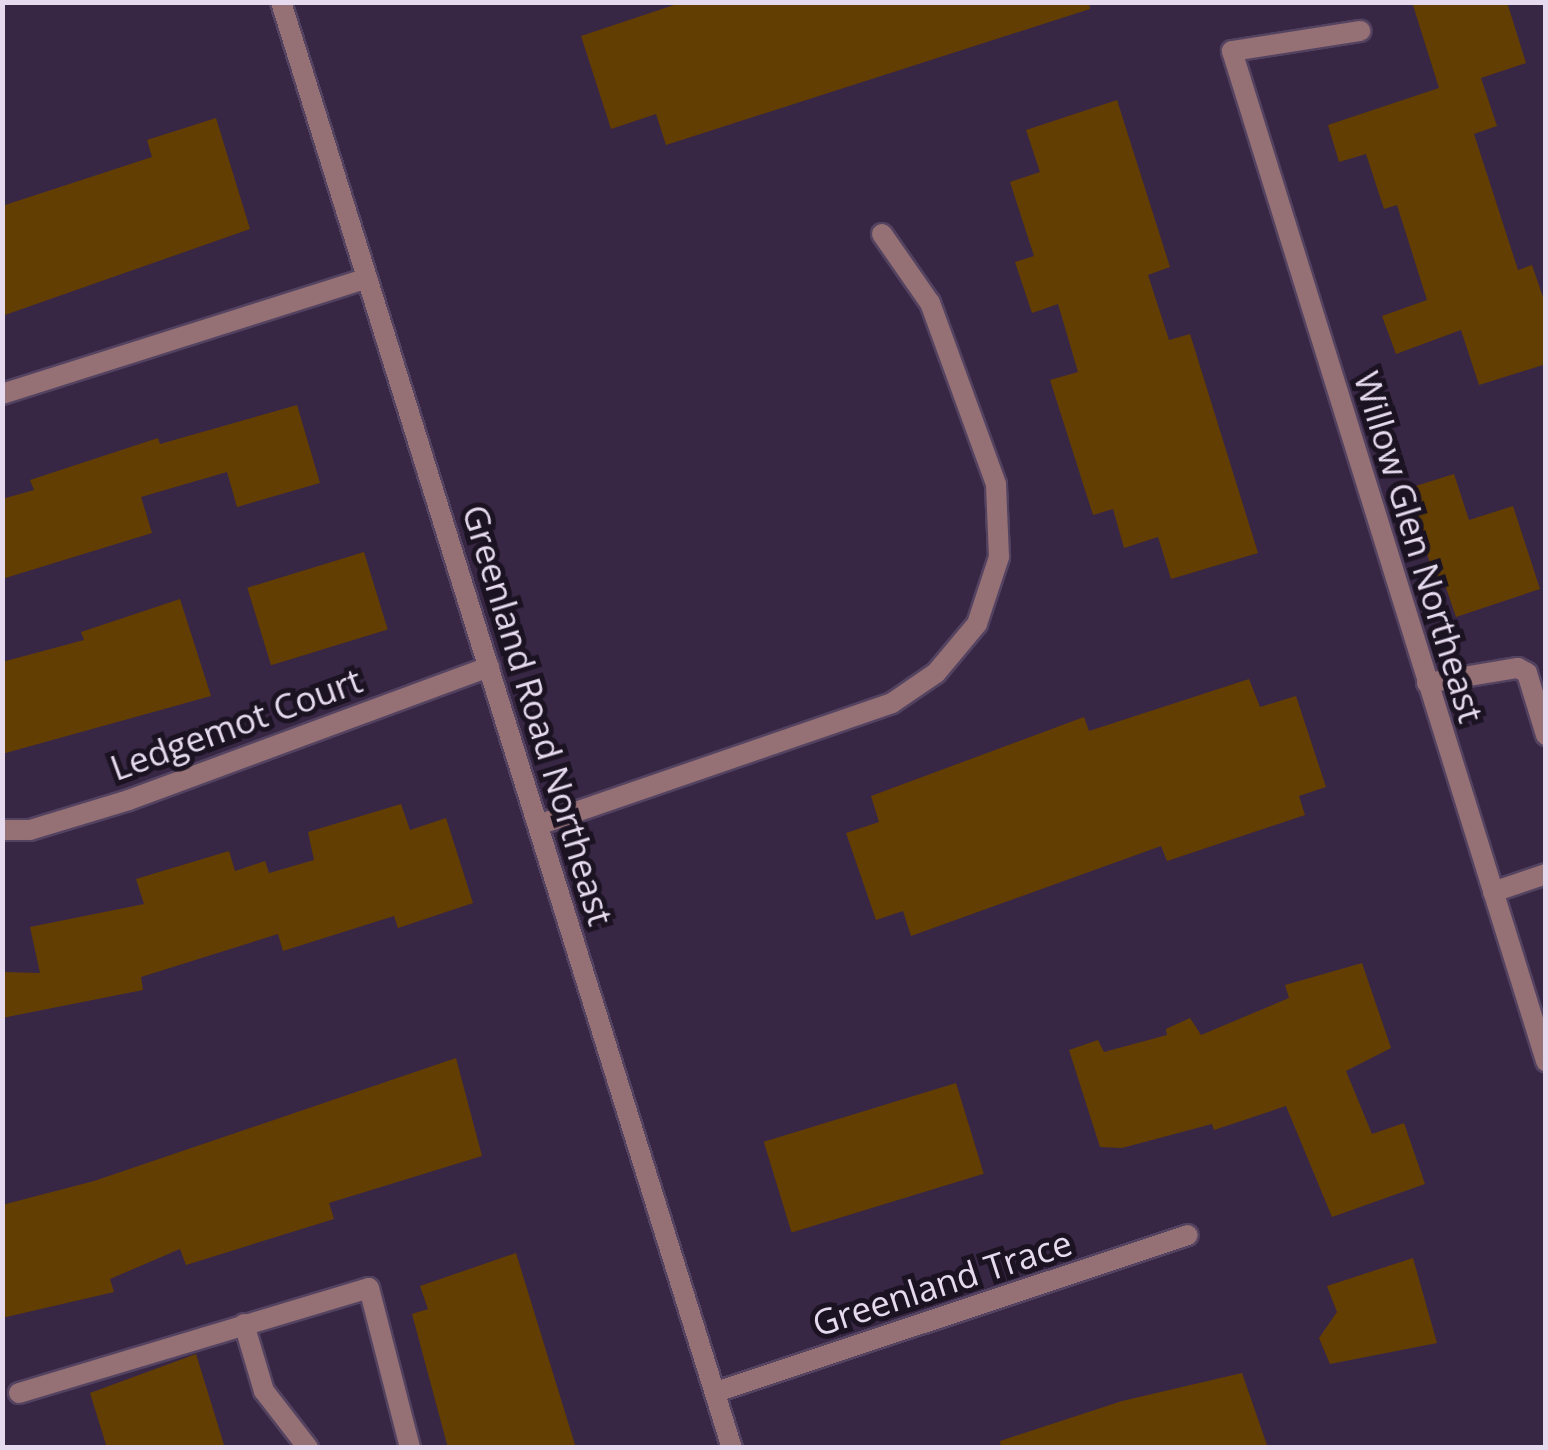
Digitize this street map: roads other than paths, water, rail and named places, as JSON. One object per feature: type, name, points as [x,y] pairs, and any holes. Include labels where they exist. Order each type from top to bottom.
[{"type":"street","name":"Greenland Road Northeast","points":[[282,2],[732,1448]]},
{"type":"street","name":"Willow Glen Northeast","points":[[1360,31],[1232,52],[1546,1062]]},
{"type":"street","points":[[538,825],[892,702],[936,674],[977,624],[999,558],[996,484],[930,302],[882,234]]},
{"type":"street","points":[[2,394],[367,278]]},
{"type":"street","name":"Ledgemot Court","points":[[2,830],[30,830],[130,800],[489,668]]},
{"type":"street","points":[[1427,683],[1518,668],[1527,673],[1546,735]]},
{"type":"street","points":[[1493,892],[1546,874]]},
{"type":"street","name":"Greenland Trace","points":[[716,1392],[1188,1234]]},
{"type":"street","points":[[19,1393],[370,1288],[410,1448]]},
{"type":"street","points":[[244,1324],[264,1391],[308,1448]]}]
